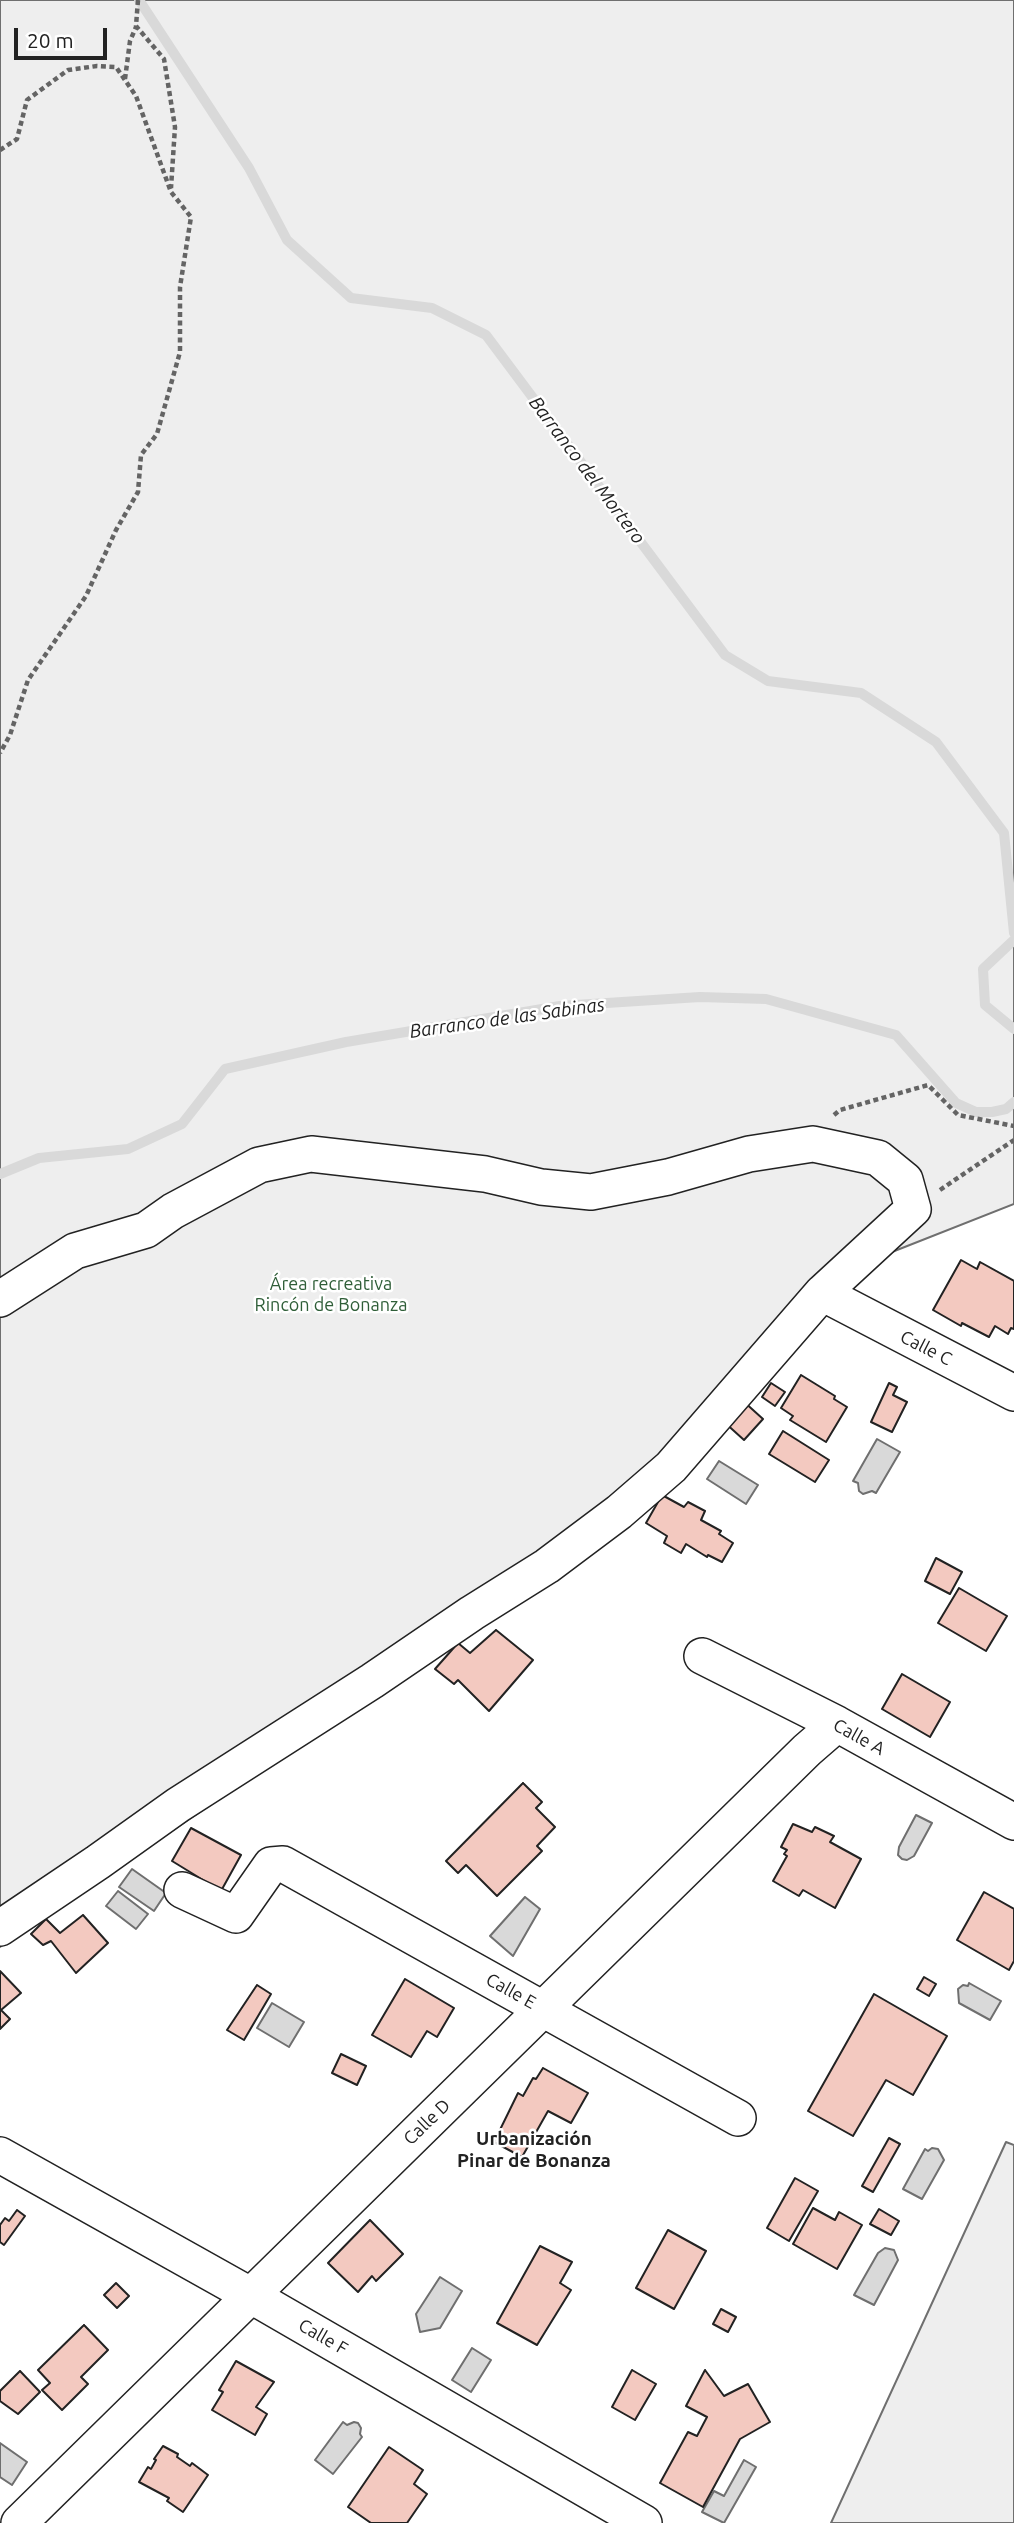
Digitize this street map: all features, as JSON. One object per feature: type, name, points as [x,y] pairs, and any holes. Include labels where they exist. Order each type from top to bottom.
[{"type":"street","points":[[0,1299],[75,1251],[146,1230],[173,1211],[259,1165],[310,1154],[485,1174],[541,1187],[591,1192],[668,1177],[749,1154],[813,1144],[878,1158],[905,1180],[913,1209],[671,1467],[619,1512],[547,1566],[178,1805],[0,1928]]},
{"type":"street","name":"Calle C","points":[[830,1297],[1014,1393]]},
{"type":"street","name":"Calle A","points":[[702,1656],[837,1724],[1014,1822]]},
{"type":"street","name":"Calle D","points":[[19,2523],[543,2008],[837,1724]]},
{"type":"street","name":"Calle E","points":[[182,1890],[236,1914],[271,1865],[284,1864],[738,2118]]},
{"type":"street","name":"Calle F","points":[[0,2155],[250,2295],[644,2523]]},
{"type":"path","points":[[125,80],[130,59],[130,41],[136,26],[138,0]]},
{"type":"path","points":[[136,26],[164,60],[175,127],[171,192]]},
{"type":"path","points":[[0,150],[17,139],[27,100],[68,70],[97,66],[116,67],[136,96],[171,192],[191,217],[180,287],[180,352],[156,434],[141,455],[138,492],[116,530],[86,596],[28,680],[10,736],[0,752]]},
{"type":"path","points":[[813,1144],[814,1127],[841,1110],[928,1085],[958,1115],[1014,1126]]},
{"type":"path","points":[[913,1209],[1014,1140]]},
{"type":"green space","name":"Área recreativa Rincón de Bonanza","points":[[0,0],[1014,0],[1014,1204],[892,1252],[861,1278],[573,1560],[0,1947]]},
{"type":"green space","points":[[1006,2142],[1014,2145],[1014,2523],[831,2523]]},
{"type":"shaded area","points":[[877,1439],[900,1452],[876,1493],[872,1491],[863,1494],[859,1491],[858,1483],[853,1481]]},
{"type":"shaded area","points":[[719,1461],[758,1485],[746,1504],[707,1479]]},
{"type":"shaded area","points":[[916,1815],[932,1823],[914,1856],[907,1860],[902,1859],[898,1855],[899,1847]]},
{"type":"shaded area","points":[[132,1869],[166,1893],[154,1911],[119,1887]]},
{"type":"shaded area","points":[[118,1891],[148,1914],[136,1929],[106,1906]]},
{"type":"shaded area","points":[[525,1897],[540,1909],[513,1956],[490,1936]]},
{"type":"shaded area","points":[[969,1983],[1001,2001],[990,2020],[959,2003],[958,1989],[963,1985],[968,1986]]},
{"type":"shaded area","points":[[272,2003],[304,2022],[289,2047],[257,2028]]},
{"type":"shaded area","points":[[932,2148],[938,2149],[944,2160],[922,2199],[903,2189],[925,2149],[928,2151]]},
{"type":"shaded area","points":[[885,2248],[894,2250],[898,2260],[874,2305],[854,2295],[878,2253]]},
{"type":"shaded area","points":[[440,2277],[462,2291],[440,2328],[420,2332],[416,2314]]},
{"type":"shaded area","points":[[472,2348],[491,2360],[471,2392],[452,2380]]},
{"type":"shaded area","points":[[343,2422],[347,2425],[358,2423],[362,2437],[333,2474],[315,2460]]},
{"type":"shaded area","points":[[0,2443],[27,2462],[12,2485],[0,2477]]},
{"type":"shaded area","points":[[744,2460],[756,2467],[724,2523],[702,2512],[714,2491],[724,2496]]},
{"type":"building","points":[[961,1260],[977,1269],[980,1262],[1014,1281],[1014,1329],[1011,1328],[1008,1334],[995,1326],[989,1337],[962,1323],[961,1326],[933,1310]]},
{"type":"building","points":[[801,1375],[835,1396],[834,1399],[847,1407],[826,1442],[790,1420],[793,1416],[781,1408]]},
{"type":"building","points":[[771,1383],[785,1392],[775,1406],[762,1397]]},
{"type":"building","points":[[889,1383],[897,1387],[893,1395],[907,1402],[892,1432],[871,1422]]},
{"type":"building","points":[[742,1400],[763,1419],[744,1440],[723,1421]]},
{"type":"building","points":[[783,1431],[829,1460],[815,1482],[769,1454]]},
{"type":"building","points":[[662,1495],[684,1507],[688,1502],[705,1511],[701,1520],[721,1531],[719,1534],[733,1543],[722,1562],[708,1555],[707,1557],[686,1544],[681,1553],[664,1543],[667,1536],[646,1523]]},
{"type":"building","points":[[936,1558],[962,1572],[950,1594],[925,1581]]},
{"type":"building","points":[[959,1588],[1007,1616],[986,1651],[938,1623]]},
{"type":"building","points":[[496,1630],[533,1660],[489,1711],[458,1680],[454,1684],[435,1669],[458,1643],[470,1653]]},
{"type":"building","points":[[902,1674],[950,1702],[930,1737],[882,1709]]},
{"type":"building","points":[[523,1783],[542,1802],[536,1808],[555,1827],[537,1846],[542,1851],[497,1896],[466,1865],[458,1873],[446,1861]]},
{"type":"building","points":[[793,1824],[812,1832],[815,1827],[834,1836],[830,1842],[861,1859],[835,1908],[803,1890],[799,1896],[773,1881],[787,1856],[784,1854],[787,1850],[781,1847]]},
{"type":"building","points":[[191,1828],[241,1855],[221,1891],[172,1861]]},
{"type":"building","points":[[984,1892],[1014,1909],[1014,1961],[1009,1970],[957,1940]]},
{"type":"building","points":[[83,1915],[108,1943],[76,1973],[51,1941],[43,1945],[31,1934],[46,1919],[60,1933]]},
{"type":"building","points":[[0,1971],[21,1993],[1,2010],[10,2019],[0,2029]]},
{"type":"building","points":[[924,1977],[936,1984],[929,1996],[917,1989]]},
{"type":"building","points":[[405,1979],[454,2008],[437,2037],[427,2031],[411,2057],[372,2035]]},
{"type":"building","points":[[257,1985],[271,1994],[244,2040],[227,2030]]},
{"type":"building","points":[[874,1994],[947,2036],[913,2095],[886,2080],[853,2136],[808,2111]]},
{"type":"building","points":[[341,2054],[366,2066],[357,2085],[332,2073]]},
{"type":"building","points":[[543,2068],[588,2093],[571,2123],[548,2111],[522,2157],[494,2142],[518,2093],[523,2096],[533,2078],[536,2079]]},
{"type":"building","points":[[889,2138],[900,2144],[873,2192],[862,2186]]},
{"type":"building","points":[[795,2178],[818,2191],[789,2241],[767,2228]]},
{"type":"building","points":[[813,2208],[835,2220],[839,2212],[862,2225],[837,2269],[793,2244]]},
{"type":"building","points":[[879,2209],[899,2221],[891,2235],[870,2224]]},
{"type":"building","points":[[17,2210],[25,2216],[4,2245],[0,2242],[0,2225],[5,2218],[9,2221]]},
{"type":"building","points":[[370,2220],[403,2254],[376,2281],[372,2276],[358,2292],[328,2263]]},
{"type":"building","points":[[668,2230],[706,2251],[674,2309],[636,2288]]},
{"type":"building","points":[[540,2246],[572,2262],[560,2283],[571,2290],[537,2345],[497,2323]]},
{"type":"building","points":[[116,2283],[129,2296],[117,2308],[104,2295]]},
{"type":"building","points":[[721,2309],[736,2317],[728,2332],[713,2324]]},
{"type":"building","points":[[84,2325],[108,2350],[81,2377],[88,2384],[62,2410],[42,2390],[50,2383],[38,2370]]},
{"type":"building","points":[[236,2361],[274,2382],[256,2407],[267,2414],[255,2435],[212,2410],[223,2392],[219,2390]]},
{"type":"building","points":[[632,2370],[656,2384],[635,2420],[612,2407]]},
{"type":"building","points":[[705,2370],[724,2396],[748,2384],[770,2422],[740,2439],[703,2507],[660,2483],[688,2432],[697,2436],[707,2417],[686,2406]]},
{"type":"building","points":[[20,2371],[40,2392],[18,2414],[0,2401],[0,2391]]},
{"type":"building","points":[[163,2446],[178,2454],[177,2457],[190,2466],[192,2463],[208,2475],[183,2512],[167,2501],[169,2498],[139,2482],[148,2467],[151,2469]]},
{"type":"building","points":[[389,2447],[423,2470],[414,2484],[427,2494],[407,2523],[371,2523],[348,2507]]},
{"type":"waterway","name":"Barranco del Mortero","points":[[139,0],[249,168],[287,240],[351,298],[432,308],[486,335],[725,655],[768,681],[861,693],[936,742],[1004,833],[1014,933]]},
{"type":"waterway","name":"Barranco del Mortero","points":[[1014,940],[983,969],[985,1005],[1014,1029]]},
{"type":"waterway","name":"Barranco de las Sabinas","points":[[0,1174],[39,1158],[128,1149],[182,1124],[225,1069],[346,1042],[560,1006],[700,997],[766,999],[896,1035],[956,1103],[976,1112],[1006,1109],[1014,1102]]},
{"type":"district","name":"Urbanización Pinar de Bonanza","points":[[534,2150]]}]
